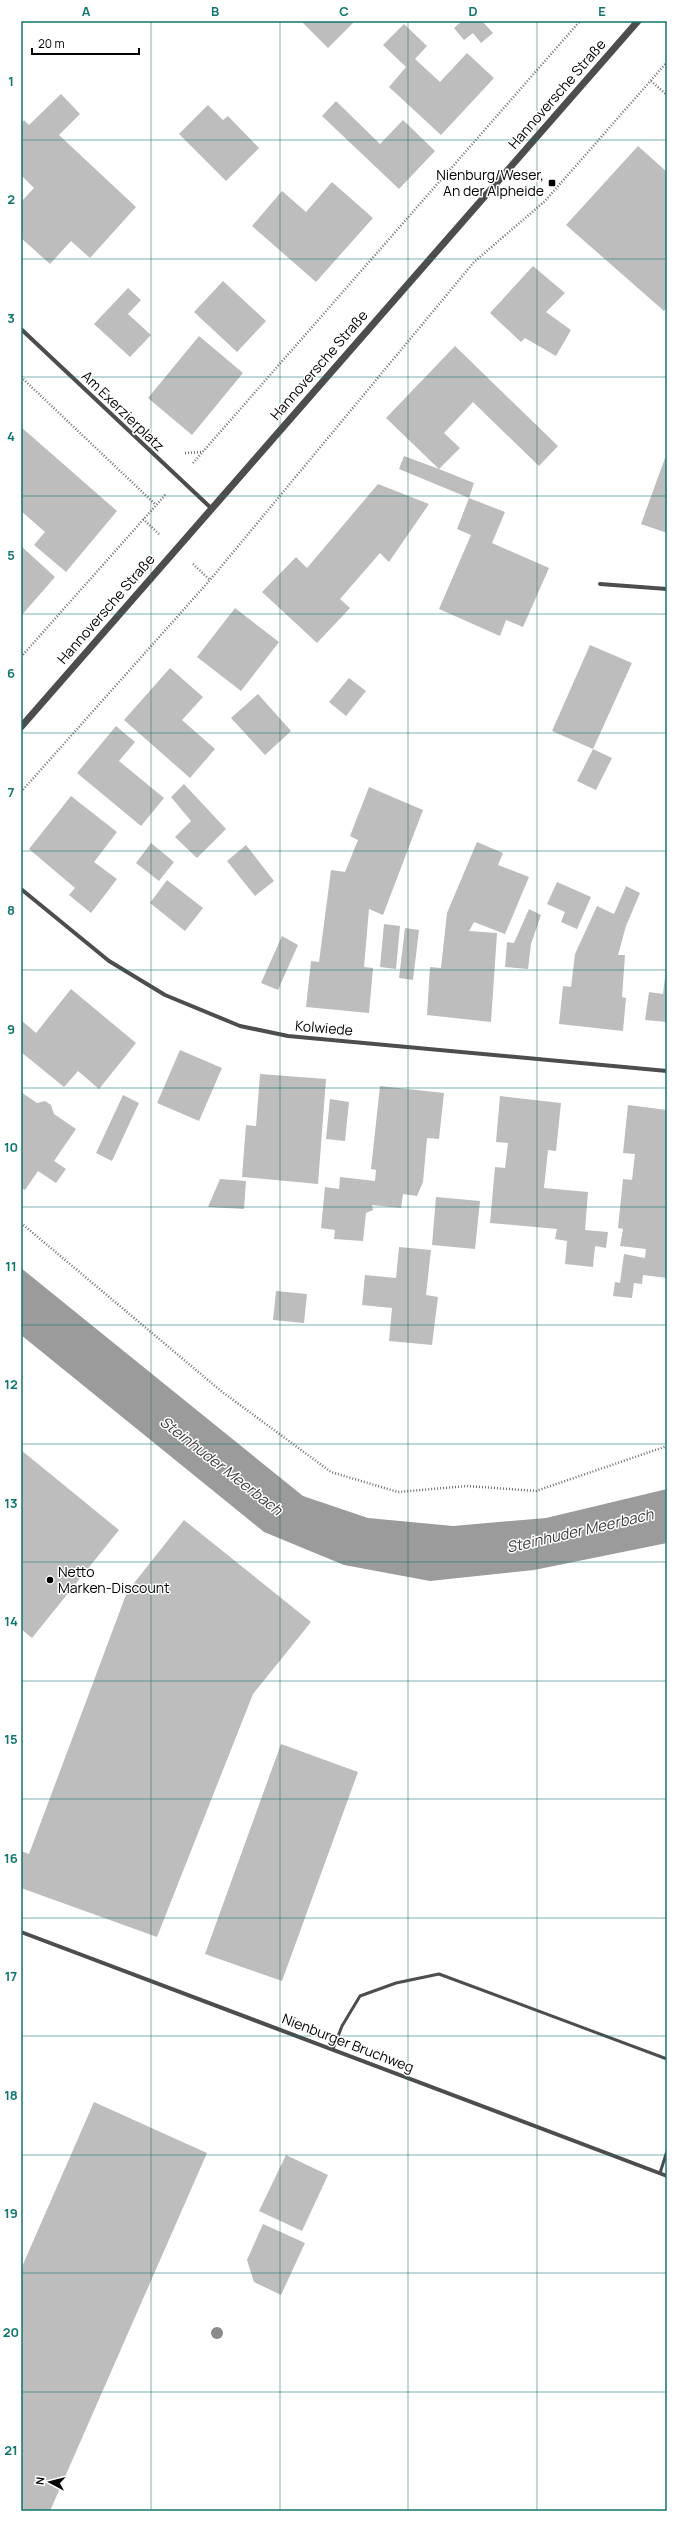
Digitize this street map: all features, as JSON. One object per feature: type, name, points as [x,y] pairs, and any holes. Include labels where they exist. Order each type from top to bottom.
[{"type":"street","name":"Hannoversche Straße","points":[[21,727],[638,21]]},
{"type":"street","name":"Am Exerzierplatz","points":[[21,329],[178,479],[211,508]]},
{"type":"street","points":[[600,584],[667,589]]},
{"type":"street","name":"Kolwiede","points":[[21,889],[109,961],[165,995],[240,1026],[288,1036],[667,1071]]},
{"type":"street","name":"Nienburger Bruchweg","points":[[21,1932],[667,2176]]},
{"type":"lane","points":[[333,2049],[342,2026],[360,1996],[396,1983],[439,1974],[667,2059]]},
{"type":"lane","points":[[660,2173],[667,2151]]},
{"type":"path","points":[[21,657],[156,506],[178,479],[580,21]]},
{"type":"path","points":[[21,792],[210,580],[474,262],[545,201],[667,62]]},
{"type":"path","points":[[651,81],[667,95]]},
{"type":"path","points":[[21,378],[156,506]]},
{"type":"path","points":[[21,1223],[221,1391],[331,1472],[398,1492],[467,1486],[536,1491],[667,1446]]},
{"type":"water","name":"Steinhuder Meerbach","points":[[21,1268],[303,1496],[368,1518],[453,1526],[546,1518],[667,1489],[667,1543],[534,1570],[430,1581],[344,1565],[264,1532],[21,1335]]},
{"type":"building","points":[[301,21],[355,21],[328,48]]},
{"type":"building","points":[[462,21],[482,21],[493,33],[481,43],[473,33],[464,40],[454,28]]},
{"type":"building","points":[[404,24],[427,46],[415,59],[440,82],[467,53],[494,78],[441,135],[389,87],[406,67],[383,45]]},
{"type":"building","points":[[61,94],[80,114],[59,135],[136,207],[90,258],[71,241],[50,264],[21,238],[21,202],[34,188],[21,175],[21,124],[24,120],[29,125]]},
{"type":"building","points":[[336,101],[380,144],[403,120],[435,151],[399,189],[322,116]]},
{"type":"building","points":[[208,105],[223,120],[228,116],[259,148],[226,181],[179,134]]},
{"type":"building","points":[[638,146],[667,172],[667,307],[664,311],[566,225]]},
{"type":"building","points":[[332,182],[373,218],[316,282],[252,226],[282,191],[306,212]]},
{"type":"building","points":[[533,266],[565,293],[546,312],[571,330],[556,356],[525,338],[521,342],[490,313]]},
{"type":"building","points":[[223,281],[266,321],[237,352],[194,312]]},
{"type":"building","points":[[128,288],[141,300],[128,314],[151,335],[130,357],[94,324]]},
{"type":"building","points":[[199,336],[243,373],[192,435],[148,398]]},
{"type":"building","points":[[455,346],[558,446],[539,466],[473,402],[444,433],[460,448],[439,469],[386,418]]},
{"type":"building","points":[[21,427],[117,511],[66,572],[34,545],[45,532],[21,511]]},
{"type":"building","points":[[404,456],[474,483],[469,498],[399,469]]},
{"type":"building","points":[[665,458],[667,459],[667,533],[641,524]]},
{"type":"building","points":[[378,484],[429,504],[389,562],[380,553],[340,599],[350,608],[317,643],[262,592],[296,557],[307,568]]},
{"type":"building","points":[[469,498],[505,512],[492,543],[549,568],[523,627],[506,620],[500,636],[439,609],[471,535],[457,529]]},
{"type":"building","points":[[21,546],[55,577],[21,616]]},
{"type":"building","points":[[235,608],[279,642],[241,691],[197,657]]},
{"type":"building","points":[[590,645],[632,663],[593,749],[552,731]]},
{"type":"building","points":[[170,668],[203,697],[182,720],[215,749],[190,778],[124,720]]},
{"type":"building","points":[[349,678],[366,691],[346,716],[329,702]]},
{"type":"building","points":[[258,694],[291,731],[265,755],[231,718]]},
{"type":"building","points":[[116,726],[135,742],[119,761],[164,798],[141,826],[77,773]]},
{"type":"building","points":[[593,749],[612,758],[596,790],[577,781]]},
{"type":"building","points":[[184,784],[226,829],[197,858],[175,837],[191,821],[171,797]]},
{"type":"building","points":[[369,787],[423,810],[383,915],[369,909],[364,967],[373,968],[369,1013],[306,1007],[311,961],[319,962],[331,870],[345,872],[358,840],[350,836]]},
{"type":"building","points":[[71,796],[117,832],[94,862],[117,879],[91,913],[69,895],[75,888],[29,849]]},
{"type":"building","points":[[477,842],[503,853],[498,865],[529,877],[505,934],[474,922],[469,931],[497,933],[491,1022],[427,1015],[430,967],[441,968],[447,913]]},
{"type":"building","points":[[151,843],[174,862],[159,881],[136,863]]},
{"type":"building","points":[[246,845],[274,881],[255,896],[227,861]]},
{"type":"building","points":[[167,880],[203,908],[185,931],[150,903]]},
{"type":"building","points":[[557,882],[591,897],[577,929],[561,922],[565,912],[547,904]]},
{"type":"building","points":[[626,886],[640,893],[626,926],[618,955],[625,955],[622,997],[626,998],[623,1031],[559,1024],[563,986],[571,987],[575,954],[597,906],[614,914]]},
{"type":"building","points":[[529,909],[541,915],[531,944],[528,969],[505,967],[507,942],[514,943]]},
{"type":"building","points":[[384,924],[400,926],[396,969],[380,967]]},
{"type":"building","points":[[405,928],[419,930],[413,980],[399,978]]},
{"type":"building","points":[[282,936],[298,945],[278,990],[261,983]]},
{"type":"building","points":[[666,968],[667,1022],[645,1020],[649,992],[663,994]]},
{"type":"building","points":[[71,989],[136,1043],[99,1089],[78,1071],[64,1087],[21,1052],[21,1020],[36,1033]]},
{"type":"building","points":[[180,1050],[222,1068],[199,1121],[157,1103]]},
{"type":"building","points":[[260,1074],[326,1079],[318,1184],[242,1177],[246,1125],[256,1126]]},
{"type":"building","points":[[380,1086],[444,1093],[439,1139],[427,1138],[423,1182],[417,1196],[403,1194],[401,1208],[372,1205],[373,1210],[366,1213],[363,1241],[334,1239],[335,1230],[321,1228],[325,1187],[339,1189],[340,1177],[375,1181],[376,1170],[371,1169]]},
{"type":"building","points":[[21,1092],[37,1103],[45,1101],[51,1105],[54,1114],[76,1129],[54,1161],[66,1169],[56,1183],[38,1171],[25,1190],[21,1188]]},
{"type":"building","points":[[123,1095],[139,1103],[112,1161],[96,1153]]},
{"type":"building","points":[[500,1096],[561,1103],[556,1151],[548,1150],[544,1188],[588,1192],[585,1230],[608,1232],[606,1248],[595,1246],[593,1267],[565,1264],[567,1241],[555,1239],[557,1229],[490,1223],[495,1167],[505,1168],[508,1143],[496,1142]]},
{"type":"building","points":[[330,1099],[349,1102],[345,1141],[326,1139]]},
{"type":"building","points":[[628,1105],[667,1110],[667,1278],[643,1275],[642,1284],[634,1283],[632,1298],[613,1296],[615,1282],[620,1283],[624,1254],[645,1258],[646,1249],[620,1246],[623,1229],[618,1228],[623,1179],[632,1180],[635,1154],[623,1153]]},
{"type":"building","points":[[220,1179],[246,1181],[244,1209],[208,1207]]},
{"type":"building","points":[[436,1197],[480,1201],[475,1249],[432,1245]]},
{"type":"building","points":[[399,1247],[431,1250],[426,1295],[438,1297],[432,1345],[389,1341],[392,1308],[362,1305],[365,1275],[396,1278]]},
{"type":"building","points":[[276,1291],[307,1294],[304,1323],[273,1320]]},
{"type":"building","name":"Netto Marken-Discount","points":[[21,1450],[119,1530],[32,1638],[21,1629]]},
{"type":"building","points":[[184,1520],[311,1622],[253,1694],[157,1937],[21,1888],[21,1851],[29,1854],[127,1592]]},
{"type":"building","points":[[281,1744],[358,1772],[282,1981],[205,1954]]},
{"type":"building","points":[[94,2102],[207,2153],[50,2511],[21,2511],[21,2269]]},
{"type":"building","points":[[286,2155],[328,2175],[302,2231],[259,2211]]},
{"type":"building","points":[[263,2224],[305,2243],[281,2295],[254,2282],[247,2260]]},
{"type":"place","name":"Nienburg/Weser, An der Alpheide","points":[[552,183]]},
{"type":"place","name":"Netto Marken-Discount","points":[[50,1580]]}]
